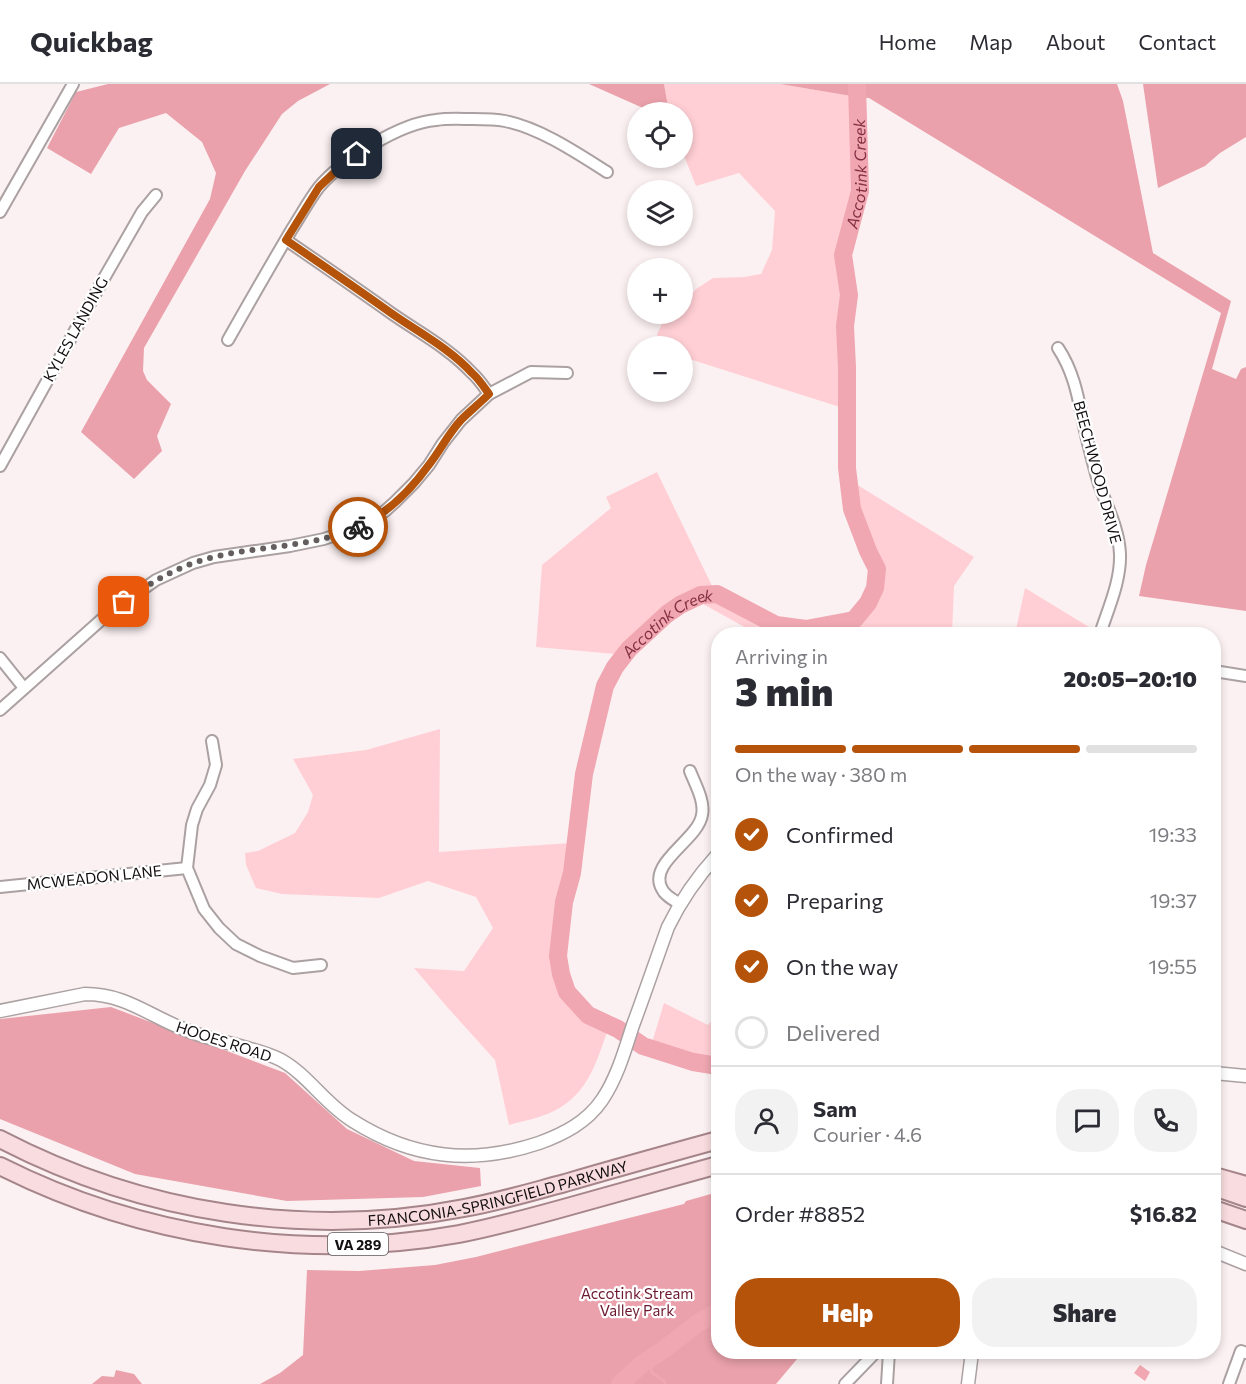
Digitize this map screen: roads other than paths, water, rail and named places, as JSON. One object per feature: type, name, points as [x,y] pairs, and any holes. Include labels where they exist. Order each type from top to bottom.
[{"type":"main road","name":"FRANCONIA-SPRINGFIELD PARKWAY","points":[[0,1139],[83,1177],[158,1200],[236,1215],[324,1221],[395,1218],[465,1208],[525,1194],[711,1142]]},
{"type":"main road","name":"FRANCONIA-SPRINGFIELD PARKWAY","points":[[0,1166],[86,1203],[171,1228],[261,1242],[333,1245],[404,1241],[466,1232],[528,1218],[711,1167]]},
{"type":"main road","points":[[1221,1177],[1246,1185]]},
{"type":"main road","points":[[1221,1189],[1246,1198]]},
{"type":"main road","points":[[1221,1211],[1246,1220]]},
{"type":"street","points":[[0,212],[73,84]]},
{"type":"street","points":[[228,340],[319,187],[357,154],[386,137],[411,126],[435,120],[504,121],[526,128],[566,147],[607,172]]},
{"type":"street","name":"KYLES LANDING","points":[[0,466],[103,280],[142,213],[156,195]]},
{"type":"street","points":[[286,240],[449,353],[473,373],[489,394]]},
{"type":"street","name":"BEECHWOOD DRIVE","points":[[1058,348],[1068,362],[1082,408],[1099,483],[1115,526],[1119,544],[1118,573],[1103,627]]},
{"type":"street","points":[[0,710],[110,612],[140,590],[169,573],[194,563],[214,557],[324,539],[373,519],[414,483],[461,420],[489,394],[531,372],[567,373]]},
{"type":"street","points":[[0,658],[24,688]]},
{"type":"street","points":[[1221,672],[1246,676]]},
{"type":"street","points":[[212,741],[216,765],[210,785],[197,809],[192,825],[187,868],[204,909],[236,944],[260,956],[292,968],[321,965]]},
{"type":"street","points":[[680,904],[661,888],[660,876],[666,861],[694,832],[702,818],[702,803],[690,771]]},
{"type":"street","name":"HOOES ROAD","points":[[0,1011],[85,994],[106,995],[124,1000],[186,1030],[278,1058],[296,1070],[340,1112],[372,1132],[394,1142],[437,1154],[456,1156],[500,1153],[544,1141],[570,1129],[588,1116],[603,1099],[620,1064],[668,927],[680,904],[711,862]]},
{"type":"street","name":"MCWEADON LANE","points":[[0,887],[187,868]]},
{"type":"street","points":[[1221,1074],[1246,1076]]},
{"type":"street","points":[[1221,1254],[1246,1264]]},
{"type":"street","points":[[1229,1384],[1241,1351],[1246,1353]]},
{"type":"street","points":[[845,1384],[869,1359]]},
{"type":"street","points":[[886,1384],[888,1359]]},
{"type":"street","points":[[968,1384],[971,1359]]},
{"type":"waterway","name":"Accotink Creek","points":[[817,627],[854,620],[868,603],[875,588],[877,569],[852,509],[847,468],[845,326],[849,295],[843,255],[860,191],[857,84]]},
{"type":"waterway","name":"Accotink Creek","points":[[711,1065],[693,1062],[643,1046],[618,1029],[588,1015],[567,992],[558,956],[564,902],[572,873],[584,774],[605,686],[615,667],[629,649],[667,614],[701,595],[717,594],[776,625],[791,627]]},
{"type":"waterway","name":"Accotink Creek","points":[[620,1384],[642,1364],[711,1316]]},
{"type":"waterway","points":[[652,1357],[652,1373],[665,1384]]},
{"type":"park label","name":"Accotink Stream Valley Park","points":[[637,1302]]}]
